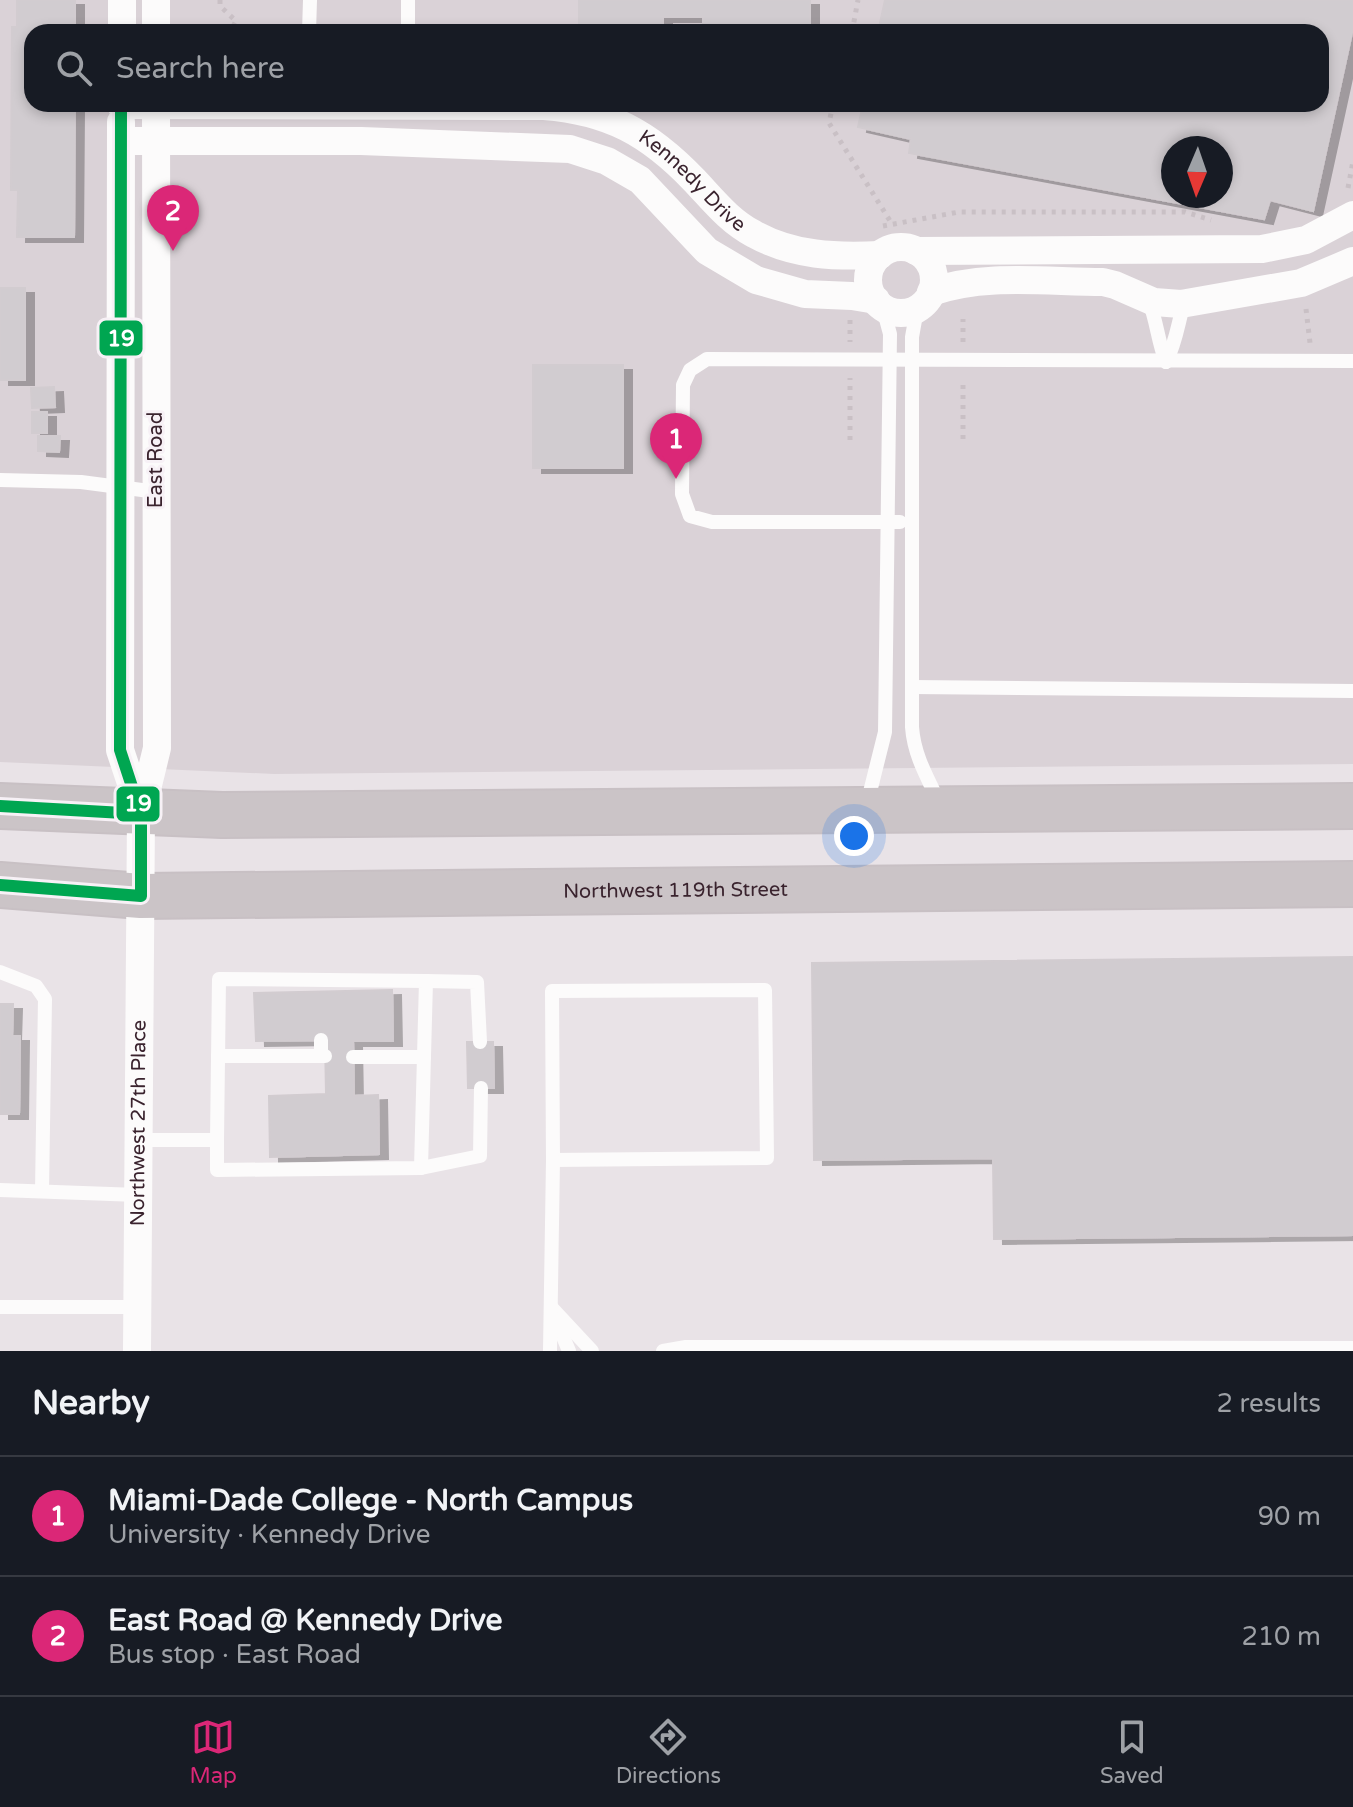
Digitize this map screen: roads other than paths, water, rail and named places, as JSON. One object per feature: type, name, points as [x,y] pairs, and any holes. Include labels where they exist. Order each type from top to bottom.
[{"type":"highway","points":[[0,806],[141,814],[238,815],[1353,806]]},
{"type":"highway","name":"Northwest 119th Street","points":[[0,885],[141,896],[1353,884]]},
{"type":"street","points":[[122,0],[122,24]]},
{"type":"street","points":[[156,0],[156,24]]},
{"type":"street","name":"East Road","points":[[121,112],[120,750],[141,814]]},
{"type":"street","name":"East Road","points":[[141,896],[141,814],[157,748],[156,112]]},
{"type":"street","name":"Kennedy Drive","points":[[353,112],[589,154],[640,180],[707,251],[756,280],[805,294],[852,296],[899,313],[951,285],[975,281],[1103,282],[1167,304],[1301,283],[1353,261]]},
{"type":"street","name":"Kennedy Drive","points":[[121,141],[156,141],[490,112]]},
{"type":"street","name":"Kennedy Drive","points":[[583,112],[596,114],[642,135],[682,168],[738,224],[769,242],[812,254],[842,257],[880,255],[895,248],[916,251],[1226,250],[1293,244],[1325,231],[1349,208]]},
{"type":"street","points":[[1226,250],[1234,275],[1228,296]]},
{"type":"street","points":[[916,251],[931,267],[934,278],[924,300]]},
{"type":"street","points":[[880,255],[870,267],[868,277],[869,287],[880,304]]},
{"type":"street","name":"Northwest 27th Place","points":[[137,1351],[141,896]]},
{"type":"lane","points":[[309,24],[310,0]]},
{"type":"lane","points":[[408,0],[408,24]]},
{"type":"lane","points":[[924,300],[912,337],[913,745],[943,809]]},
{"type":"lane","points":[[1149,300],[1158,322],[1159,344],[1166,362]]},
{"type":"lane","points":[[1166,362],[1175,346],[1184,303]]},
{"type":"lane","points":[[865,810],[885,732],[894,522],[890,334],[880,304]]},
{"type":"lane","points":[[894,522],[700,521],[690,516],[682,494],[683,385],[690,370],[707,359],[1353,361]]},
{"type":"lane","points":[[0,480],[81,482],[157,492]]},
{"type":"lane","points":[[912,687],[1353,691]]},
{"type":"lane","points":[[0,972],[36,986],[45,999],[42,1191]]},
{"type":"lane","points":[[480,1042],[477,982],[287,986],[219,979],[217,1170],[421,1168],[480,1156],[481,1088]]},
{"type":"lane","points":[[421,1168],[426,981]]},
{"type":"lane","points":[[550,1351],[552,991],[765,990],[767,1158],[553,1160]]},
{"type":"lane","points":[[218,1056],[323,1056],[321,1040]]},
{"type":"lane","points":[[288,1041],[288,1056]]},
{"type":"lane","points":[[364,1041],[358,1057],[424,1057]]},
{"type":"lane","points":[[139,1140],[217,1140]]},
{"type":"lane","points":[[0,1190],[138,1195]]},
{"type":"lane","points":[[0,1307],[137,1307]]},
{"type":"lane","points":[[551,1307],[569,1351]]},
{"type":"lane","points":[[551,1307],[592,1351]]},
{"type":"lane","points":[[663,1351],[686,1347],[1353,1348]]},
{"type":"place","name":"East Road @ Kennedy Drive","points":[[173,251]]},
{"type":"place","name":"Miami-Dade College - North Campus","points":[[676,479]]}]
